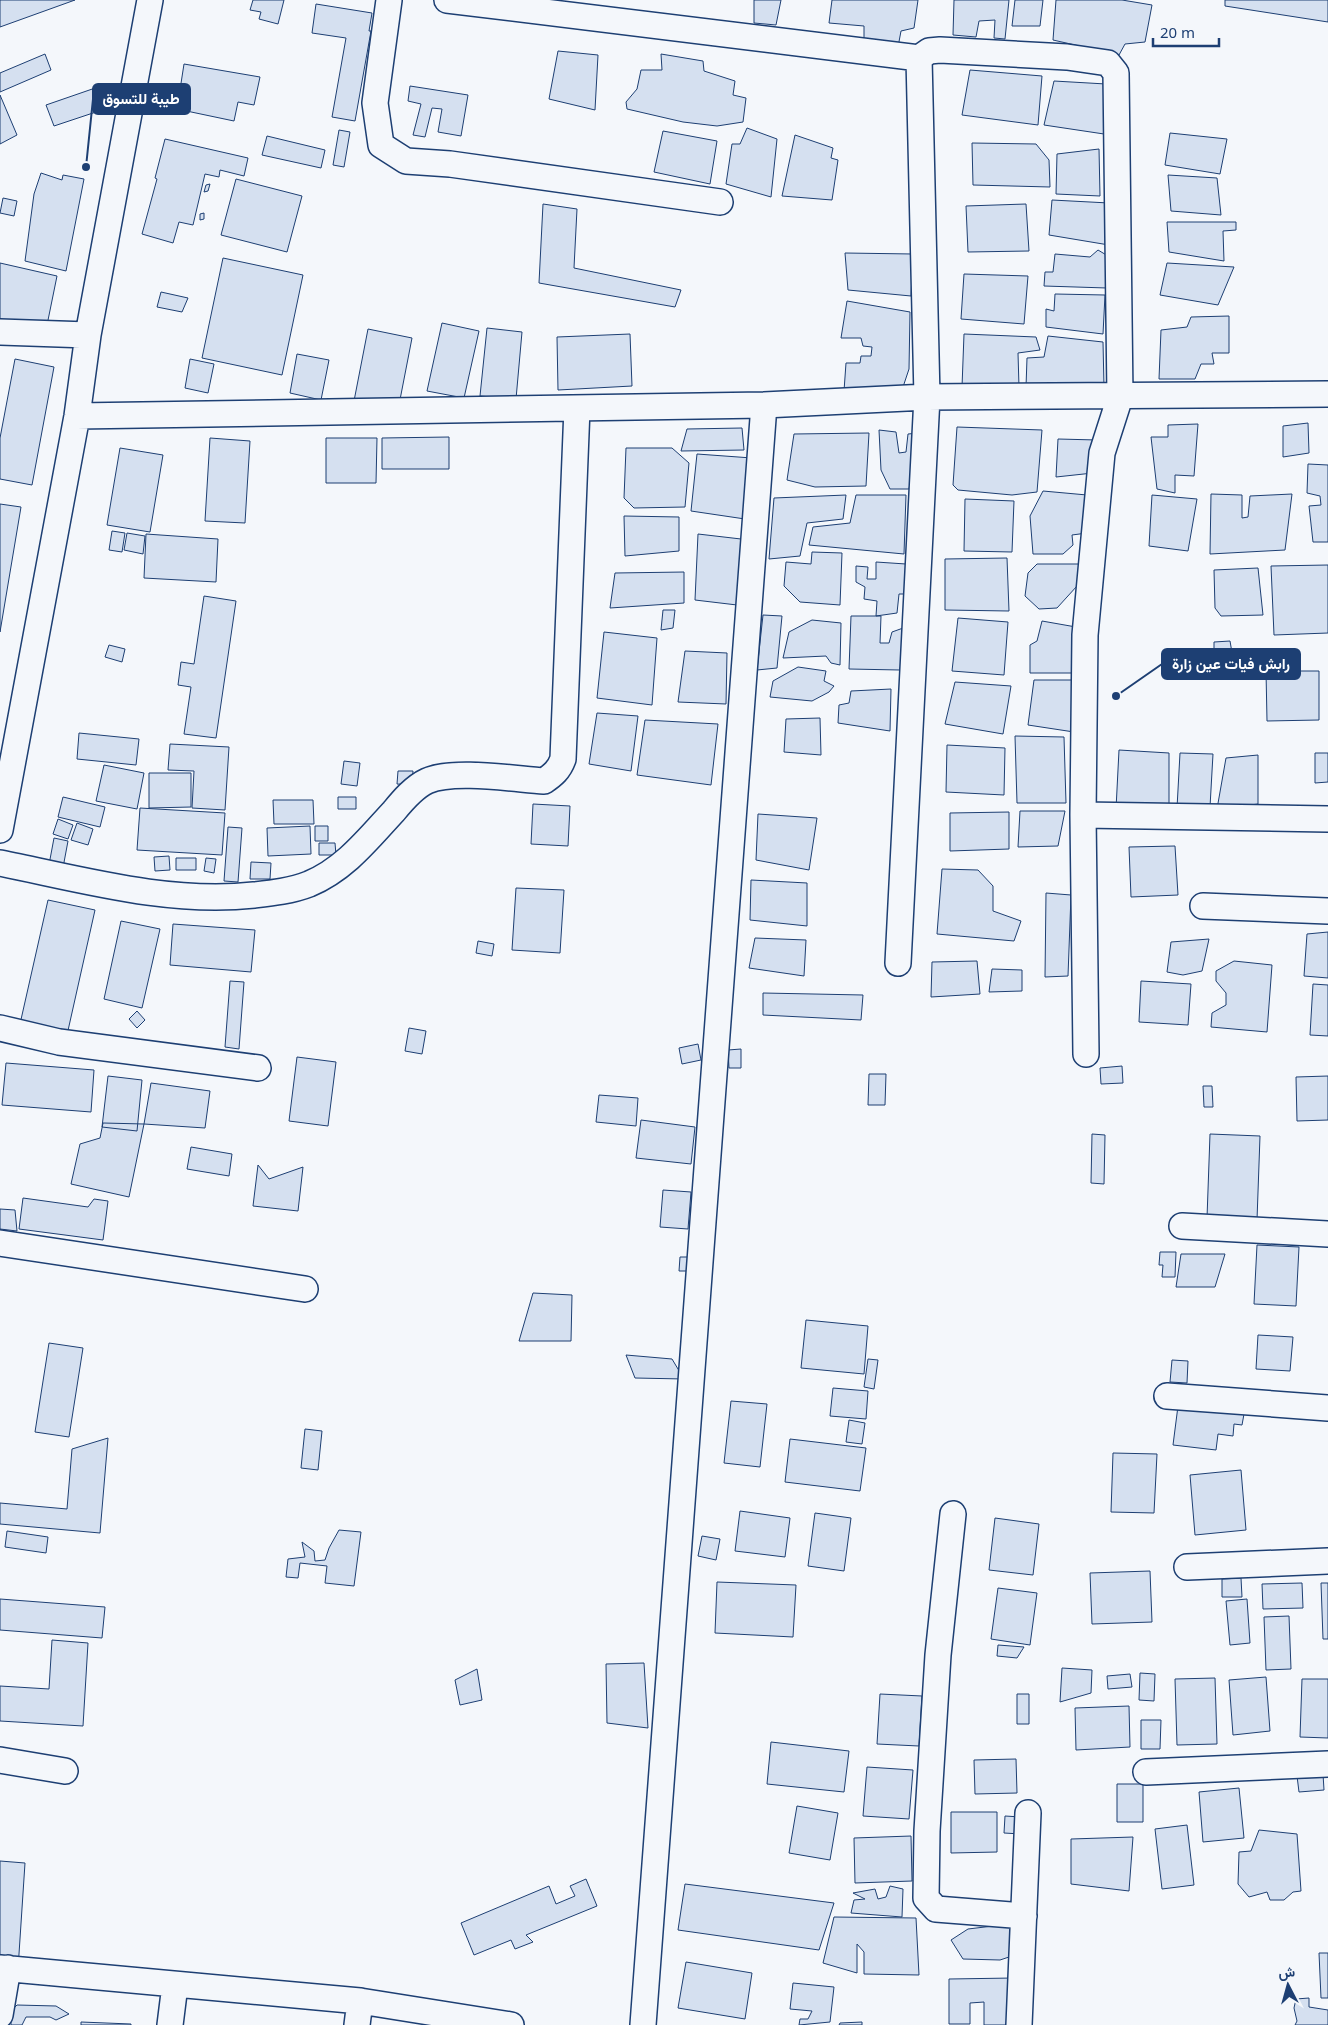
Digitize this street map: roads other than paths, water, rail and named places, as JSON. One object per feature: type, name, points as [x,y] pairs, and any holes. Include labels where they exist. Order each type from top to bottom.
[{"type":"street","points":[[0,830],[77,416],[88,335],[150,0]]},
{"type":"street","points":[[389,0],[375,103],[381,145],[406,161],[450,164],[720,202]]},
{"type":"street","points":[[447,0],[919,58],[929,51],[940,50],[1067,57],[1108,63],[1116,73],[1120,397],[1102,454],[1085,635],[1083,815],[1086,1054]]},
{"type":"street","points":[[898,963],[927,397],[919,58]]},
{"type":"street","points":[[0,332],[88,335]]},
{"type":"street","points":[[77,416],[764,405],[927,397],[1328,394]]},
{"type":"street","points":[[643,2025],[764,405]]},
{"type":"street","points":[[0,863],[164,896],[228,898],[282,892],[308,885],[333,873],[357,852],[406,797],[428,780],[456,775],[544,781],[553,775],[560,768],[563,759],[577,408]]},
{"type":"street","points":[[1083,815],[1328,819]]},
{"type":"street","points":[[1203,906],[1328,911]]},
{"type":"street","points":[[0,1028],[59,1042],[258,1068]]},
{"type":"street","points":[[1182,1226],[1328,1234]]},
{"type":"street","points":[[0,1243],[305,1289]]},
{"type":"street","points":[[1167,1396],[1328,1408]]},
{"type":"street","points":[[953,1514],[938,1664],[927,1831],[926,1898],[936,1908],[1024,1916]]},
{"type":"street","points":[[1187,1567],[1328,1562]]},
{"type":"street","points":[[0,1760],[65,1771]]},
{"type":"street","points":[[1146,1772],[1328,1764]]},
{"type":"street","points":[[1019,2025],[1028,1812]]},
{"type":"street","points":[[0,2015],[4,1968],[175,1986],[360,2001],[511,2025]]},
{"type":"street","points":[[170,2025],[175,1986]]},
{"type":"street","points":[[357,2025],[360,2001]]},
{"type":"place","name":"طيبة للتسوق","points":[[86,167]]},
{"type":"place","name":"رابش فيات عين زارة","points":[[1116,696]]}]
